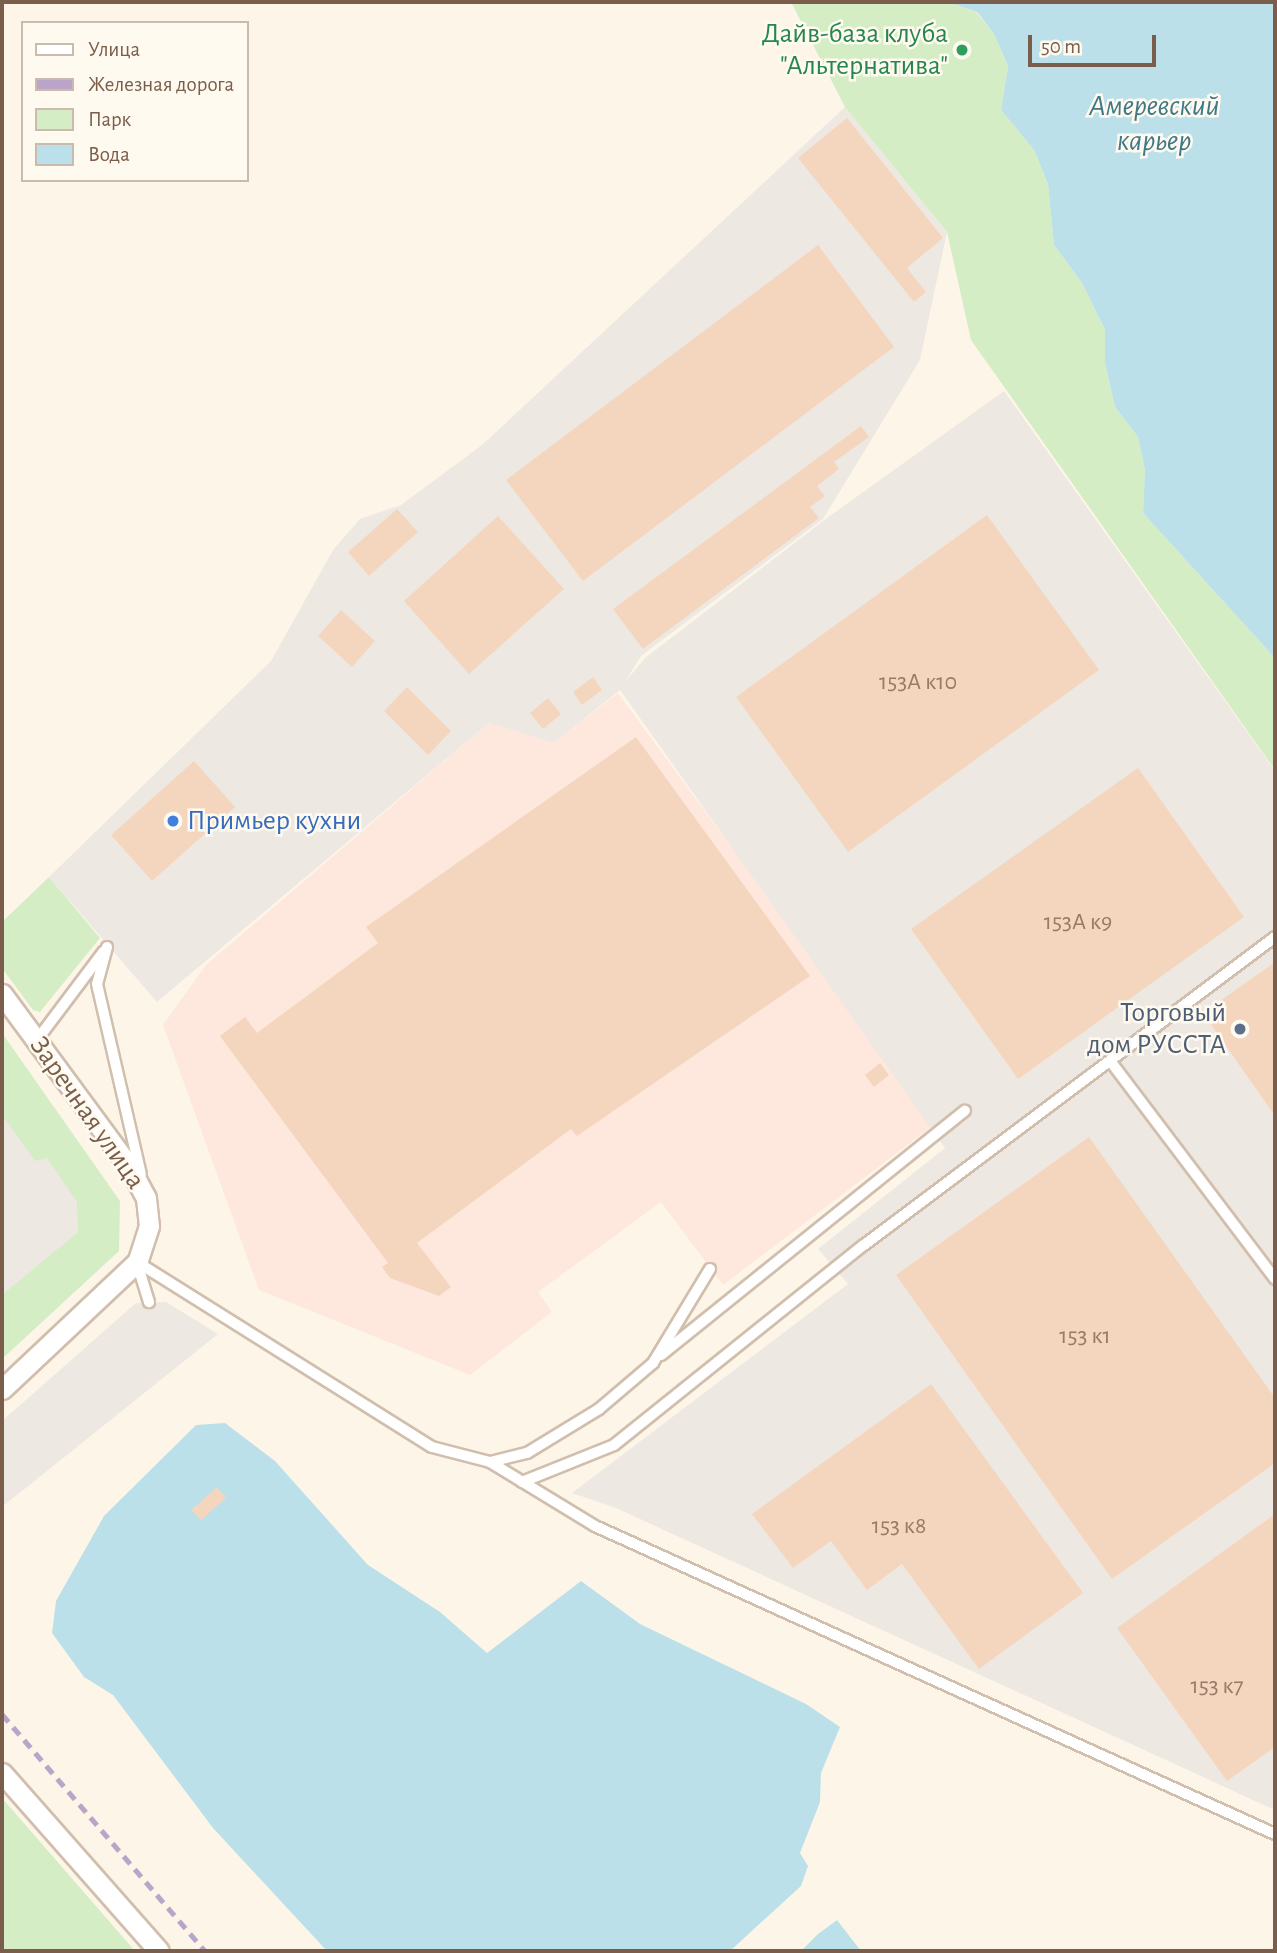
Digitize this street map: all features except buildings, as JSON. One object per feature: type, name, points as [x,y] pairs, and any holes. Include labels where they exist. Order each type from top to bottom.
[{"type":"street","name":"Заречная улица","points":[[2,994],[130,1166],[146,1198],[149,1226],[137,1262],[2,1389]]},
{"type":"street","points":[[2,1773],[159,1951]]},
{"type":"lane","points":[[522,1482],[614,1445],[864,1245],[1275,937]]},
{"type":"lane","points":[[37,1040],[107,947],[97,984],[146,1198]]},
{"type":"lane","points":[[1111,1062],[1275,1279]]},
{"type":"lane","points":[[491,1462],[527,1454],[598,1409],[965,1111]]},
{"type":"lane","points":[[137,1262],[432,1447],[491,1462],[595,1526],[1275,1834]]},
{"type":"lane","points":[[137,1262],[149,1302]]},
{"type":"lane","points":[[653,1363],[710,1269]]},
{"type":"shaded area","points":[[845,107],[947,232],[920,360],[823,519],[641,656],[625,682],[645,658],[827,518],[1004,391],[1275,771],[1275,1810],[616,1508],[572,1493],[848,1284],[818,1249],[945,1148],[620,690],[554,743],[489,723],[157,1002],[49,877],[271,661],[333,550],[360,519],[401,505],[482,445]]},
{"type":"shaded area","points":[[618,693],[935,1124],[723,1285],[661,1202],[538,1292],[552,1312],[470,1375],[259,1290],[163,1025],[206,965],[489,723],[554,743]]},
{"type":"shaded area","points":[[2,1080],[91,1202],[94,1246],[2,1322]]},
{"type":"shaded area","points":[[166,1302],[218,1334],[2,1507],[2,1421],[136,1303]]},
{"type":"green space","points":[[791,2],[947,2],[976,12],[994,34],[1008,66],[1001,110],[1034,150],[1048,184],[1054,245],[1082,283],[1105,330],[1105,363],[1115,407],[1138,437],[1145,470],[1143,513],[1275,658],[1275,770],[971,340],[947,232],[845,107]]},
{"type":"green space","points":[[49,877],[100,938],[40,1012],[33,1010],[2,968],[2,922]]},
{"type":"green space","points":[[2,1033],[120,1201],[119,1251],[2,1359],[2,1295],[78,1232],[77,1202],[47,1158],[35,1161],[2,1115]]},
{"type":"green space","points":[[2,1798],[135,1951],[2,1951]]},
{"type":"water","name":"Амеревский карьер","points":[[947,2],[1275,2],[1275,658],[1143,513],[1145,470],[1138,437],[1115,407],[1105,363],[1105,330],[1082,283],[1054,245],[1048,184],[1034,150],[1001,110],[1008,66],[994,34],[977,12]]},
{"type":"water","points":[[225,1423],[275,1461],[368,1565],[440,1612],[487,1653],[581,1581],[640,1624],[806,1704],[840,1727],[821,1773],[820,1802],[800,1853],[808,1866],[801,1886],[730,1951],[327,1951],[213,1828],[113,1695],[84,1677],[52,1633],[56,1601],[104,1516],[196,1425]]},
{"type":"water","points":[[837,1920],[861,1951],[801,1951],[818,1934]]},
{"type":"railway","points":[[2,1714],[205,1951]]},
{"type":"place","name":"Дайв-база клуба \"Альтернатива\"","points":[[962,50]]},
{"type":"place","name":"Примьер кухни","points":[[173,821]]},
{"type":"place","name":"Торговый дом РУССТА","points":[[1240,1029]]}]
